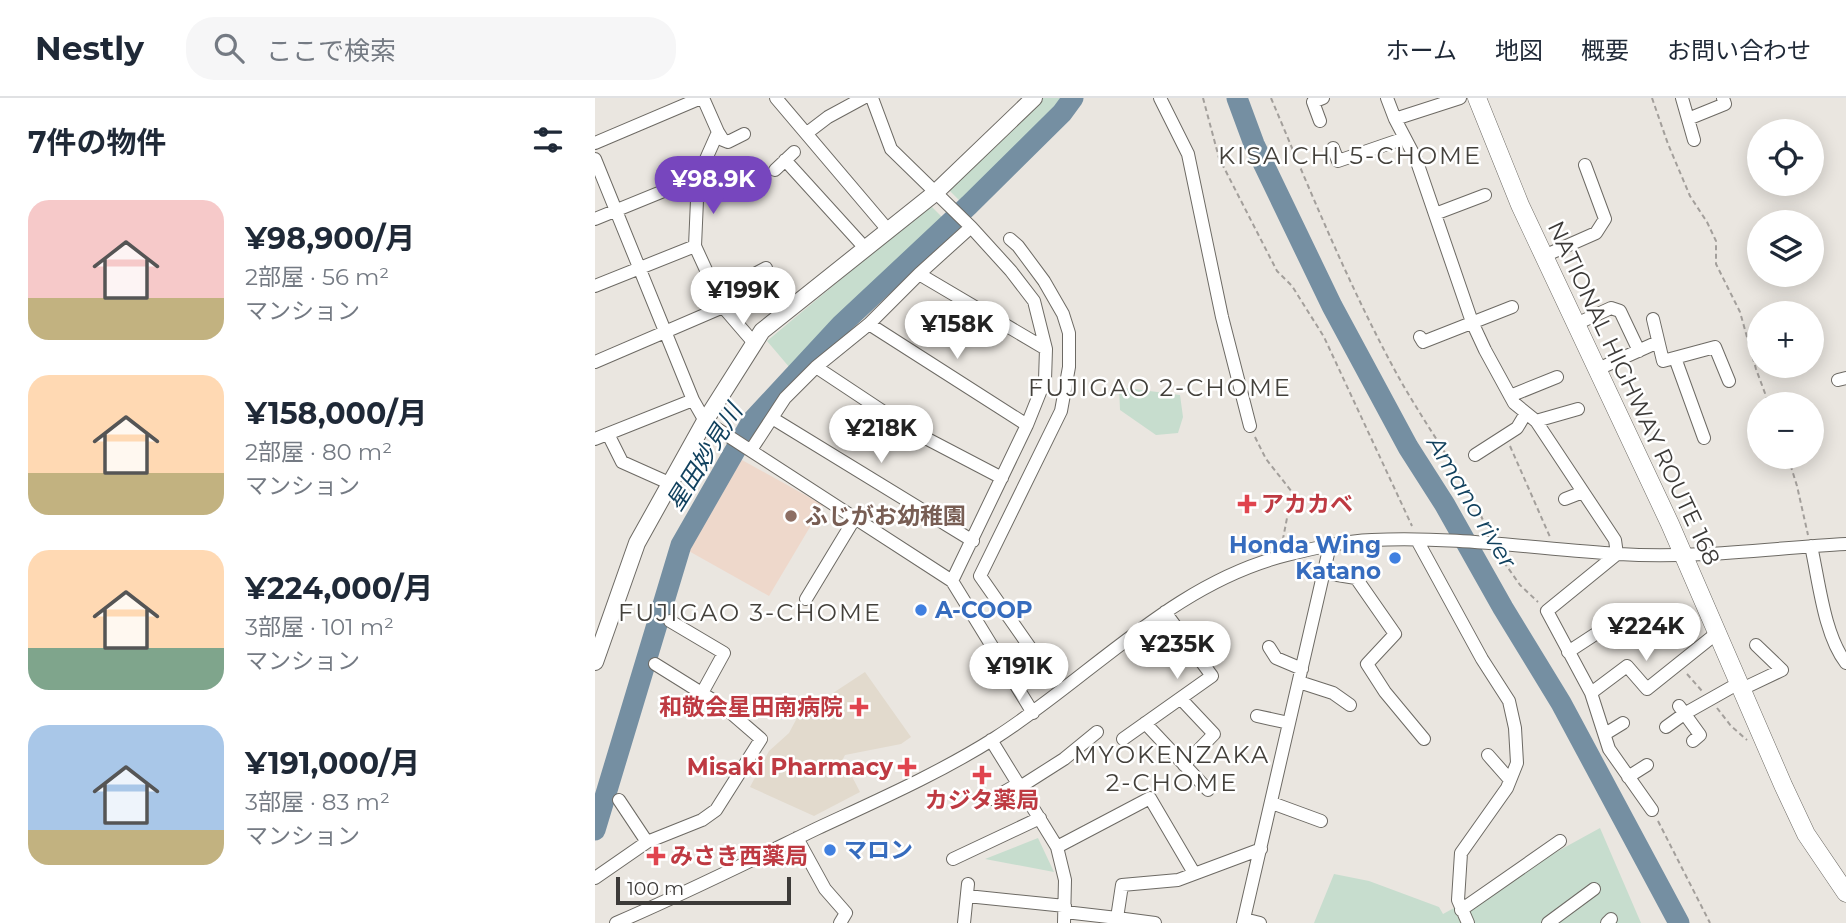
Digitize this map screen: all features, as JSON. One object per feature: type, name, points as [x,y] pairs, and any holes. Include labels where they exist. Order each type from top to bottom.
[{"type":"highway","name":"NATIONAL HIGHWAY ROUTE 168","points":[[1477,98],[1520,205],[1684,555],[1806,834],[1846,893]]},
{"type":"main road","points":[[595,662],[637,543],[705,421],[762,331],[935,193],[1034,98]]},
{"type":"street","points":[[595,143],[674,103],[702,98],[723,140],[728,142],[744,134]]},
{"type":"street","points":[[776,98],[888,230]]},
{"type":"street","points":[[807,133],[828,117],[863,98]]},
{"type":"street","points":[[872,98],[891,149],[971,227],[1034,301],[1045,349],[1045,380],[1027,425],[952,581]]},
{"type":"street","points":[[1160,98],[1188,154],[1222,317],[1250,426]]},
{"type":"street","points":[[1320,121],[1313,102],[1323,98]]},
{"type":"street","points":[[1387,98],[1416,159],[1472,322],[1514,403],[1531,417],[1583,492],[1615,540],[1618,554]]},
{"type":"street","points":[[1395,119],[1436,101],[1460,98]]},
{"type":"street","points":[[1682,98],[1695,140]]},
{"type":"street","points":[[1688,119],[1725,104],[1723,98]]},
{"type":"street","points":[[717,132],[698,177],[695,246],[723,307],[754,343]]},
{"type":"street","points":[[1333,148],[1338,161],[1405,138]]},
{"type":"street","points":[[775,170],[790,156],[866,248]]},
{"type":"street","points":[[595,159],[693,400],[705,421],[952,581],[1033,713]]},
{"type":"street","points":[[1544,256],[1596,233],[1605,219],[1585,165]]},
{"type":"street","points":[[595,219],[698,177]]},
{"type":"street","points":[[1435,214],[1485,195]]},
{"type":"street","points":[[751,450],[785,398],[816,367],[869,324],[971,227]]},
{"type":"street","points":[[1010,239],[1019,246],[1044,281],[1063,314],[1069,333],[1069,368],[1061,411],[980,576],[1045,669]]},
{"type":"street","points":[[595,286],[695,246]]},
{"type":"street","points":[[717,294],[766,268]]},
{"type":"street","points":[[919,274],[1045,349]]},
{"type":"street","points":[[595,362],[723,307]]},
{"type":"street","points":[[1420,337],[1423,342],[1512,307]]},
{"type":"street","points":[[1576,324],[1611,308],[1620,311],[1639,351]]},
{"type":"street","points":[[1653,319],[1663,361],[1715,348],[1729,381]]},
{"type":"street","points":[[869,324],[1027,425]]},
{"type":"street","points":[[1598,369],[1658,342]]},
{"type":"street","points":[[1675,358],[1704,438]]},
{"type":"street","points":[[816,367],[914,432],[1002,478]]},
{"type":"street","points":[[1510,396],[1557,377]]},
{"type":"street","points":[[595,439],[693,400]]},
{"type":"street","points":[[1475,455],[1531,417],[1578,409]]},
{"type":"street","points":[[772,418],[972,541]]},
{"type":"street","points":[[608,434],[622,462],[669,483]]},
{"type":"street","points":[[1565,499],[1583,492]]},
{"type":"street","points":[[806,599],[855,518]]},
{"type":"street","points":[[616,923],[911,784],[991,740],[1033,713],[1165,612],[1244,568],[1284,555],[1370,540],[1421,540],[1618,554],[1684,555],[1846,544]]},
{"type":"street","points":[[1421,540],[1482,659],[1509,701],[1515,728],[1517,763],[1510,780],[1461,853],[1457,894],[1468,923]]},
{"type":"street","points":[[1260,923],[1243,921],[1330,545]]},
{"type":"street","points":[[1811,546],[1828,621],[1838,652],[1846,663]]},
{"type":"street","points":[[1618,554],[1547,611],[1591,693],[1609,748],[1652,810]]},
{"type":"street","points":[[1325,573],[1356,578],[1395,634],[1367,664],[1385,692],[1424,739]]},
{"type":"street","points":[[1123,740],[1212,676],[1165,612]]},
{"type":"street","points":[[670,621],[724,653],[702,693]]},
{"type":"street","points":[[1591,693],[1627,666],[1647,689],[1717,633]]},
{"type":"street","points":[[1568,652],[1594,635]]},
{"type":"street","points":[[1666,727],[1681,710],[1782,670],[1756,645]]},
{"type":"street","points":[[1269,647],[1276,658],[1301,676],[1350,705]]},
{"type":"street","points":[[595,878],[647,842],[702,820],[716,810],[761,738],[724,707],[655,664]]},
{"type":"street","points":[[1181,699],[1215,734],[1184,765]]},
{"type":"street","points":[[1681,710],[1700,735],[1693,741]]},
{"type":"street","points":[[1257,716],[1289,723]]},
{"type":"street","points":[[1145,723],[1208,790]]},
{"type":"street","points":[[1605,734],[1623,723]]},
{"type":"street","points":[[992,799],[1064,758],[1097,732]]},
{"type":"street","points":[[991,740],[1056,847],[1065,880],[1065,913]]},
{"type":"street","points":[[1488,755],[1510,780]]},
{"type":"street","points":[[1629,777],[1647,765]]},
{"type":"street","points":[[1056,847],[1150,798],[1194,873]]},
{"type":"street","points":[[619,800],[647,842]]},
{"type":"street","points":[[1272,803],[1321,821]]},
{"type":"street","points":[[953,859],[1039,818]]},
{"type":"street","points":[[797,838],[825,889],[846,913],[839,923]]},
{"type":"street","points":[[1461,910],[1560,841]]},
{"type":"street","points":[[1117,918],[1122,885],[1178,880],[1261,849]]},
{"type":"street","points":[[1548,923],[1594,889]]},
{"type":"street","points":[[964,923],[967,890],[1065,913],[1155,923]]},
{"type":"path","points":[[1203,98],[1219,158],[1277,271],[1292,286],[1324,337],[1421,540]]},
{"type":"path","points":[[1271,98],[1331,239],[1392,366],[1476,504],[1503,563],[1520,585],[1547,611]]},
{"type":"path","points":[[1652,98],[1690,195],[1716,241],[1716,264],[1740,312],[1765,392]]},
{"type":"path","points":[[1250,426],[1266,459],[1292,492],[1282,540],[1284,555]]},
{"type":"path","points":[[1506,435],[1549,535]]},
{"type":"path","points":[[1792,469],[1811,546]]},
{"type":"path","points":[[1690,677],[1731,726],[1754,746],[1767,747]]},
{"type":"path","points":[[1652,810],[1710,923]]},
{"type":"shaded area","points":[[742,460],[823,505],[769,596],[687,550],[732,467]]},
{"type":"shaded area","points":[[865,672],[911,737],[901,744],[845,755],[843,759],[860,792],[814,816],[750,787],[769,751],[789,733],[798,716]]},
{"type":"green space","points":[[1041,98],[1069,98],[1061,109],[962,203],[948,189]]},
{"type":"green space","points":[[930,205],[946,221],[790,368],[767,341]]},
{"type":"green space","points":[[1119,387],[1180,395],[1183,417],[1178,433],[1156,435],[1120,410]]},
{"type":"green space","points":[[1600,828],[1641,923],[1314,923],[1334,874],[1369,881],[1439,907],[1443,914]]},
{"type":"green space","points":[[1038,838],[1054,872],[985,859]]},
{"type":"waterway","name":"星田妙見川","points":[[595,830],[681,545],[752,421],[841,325],[969,205],[1062,113],[1073,98]]},
{"type":"waterway","name":"Amano river","points":[[1237,98],[1254,144],[1332,306],[1408,447],[1561,703],[1679,923]]},
{"type":"place","name":"アカカベ","points":[[1247,504]]},
{"type":"place","name":"ふじがお幼稚園","points":[[791,516]]},
{"type":"place","name":"Honda Wing Katano","points":[[1395,558]]},
{"type":"place","name":"A-COOP","points":[[921,610]]},
{"type":"place","name":"和敬会星田南病院","points":[[859,707]]},
{"type":"place","name":"Misaki Pharmacy","points":[[907,767]]},
{"type":"place","name":"カジタ薬局","points":[[982,775]]},
{"type":"place","name":"マロン","points":[[830,850]]},
{"type":"place","name":"みさき西薬局","points":[[656,856]]},
{"type":"district","name":"KISAICHI 5-CHOME","points":[[1350,155]]},
{"type":"district","name":"FUJIGAO 2-CHOME","points":[[1160,387]]},
{"type":"district","name":"FUJIGAO 3-CHOME","points":[[750,612]]},
{"type":"district","name":"MYOKENZAKA 2-CHOME","points":[[1172,768]]}]
